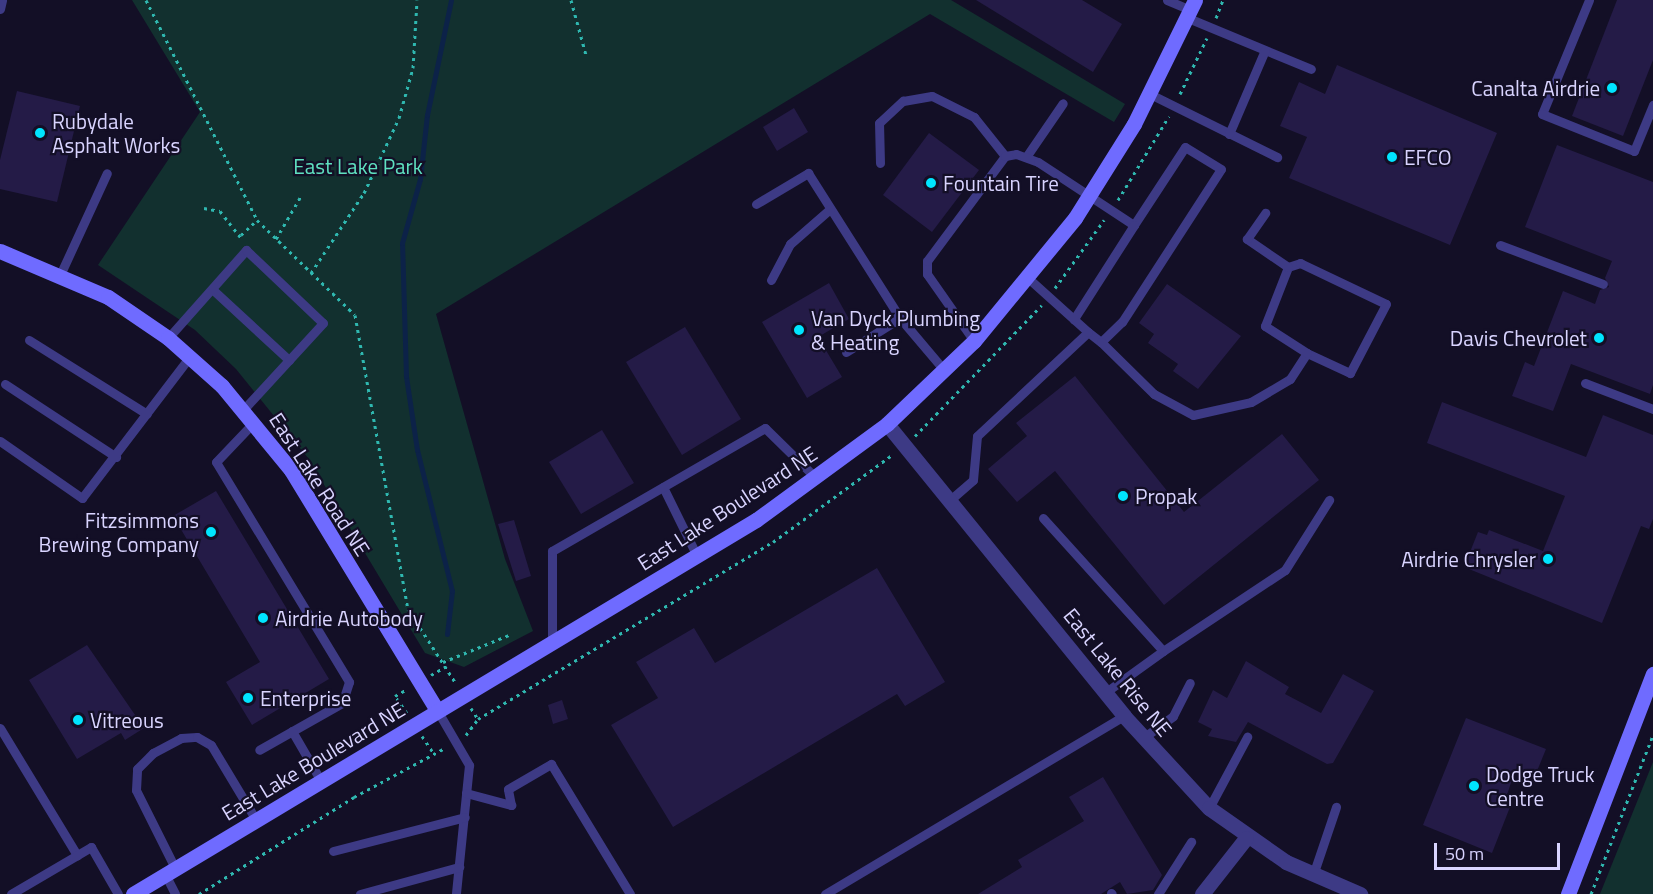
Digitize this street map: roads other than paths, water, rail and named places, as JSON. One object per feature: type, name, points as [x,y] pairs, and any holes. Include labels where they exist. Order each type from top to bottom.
[{"type":"main road","name":"East Lake Boulevard NE","points":[[133,894],[697,556],[816,478],[886,424],[974,340],[1028,278],[1090,196],[1150,94],[1191,9]]},
{"type":"main road","name":"East Lake Road NE","points":[[0,251],[108,297],[190,356],[244,409],[291,470],[437,710]]},
{"type":"main road","points":[[1568,894],[1653,674]]},
{"type":"street","name":"East Lake Rise NE","points":[[886,424],[1124,716],[1209,808],[1246,838],[1314,875],[1358,894]]},
{"type":"street","points":[[1202,894],[1246,838]]},
{"type":"lane","points":[[0,9],[2,0]]},
{"type":"lane","points":[[1167,0],[1191,9],[1265,50],[1311,69]]},
{"type":"lane","points":[[1589,0],[1542,114],[1634,151],[1653,105]]},
{"type":"lane","points":[[1229,134],[1265,50]]},
{"type":"lane","points":[[1150,94],[1276,157]]},
{"type":"lane","points":[[880,163],[879,123],[903,101],[932,96],[974,117],[1005,156],[1026,157],[1134,225]]},
{"type":"lane","points":[[1026,157],[1063,103]]},
{"type":"lane","points":[[1074,319],[1185,147],[1221,169],[1122,322],[1101,342]]},
{"type":"lane","points":[[974,340],[927,274],[927,261],[1005,156]]},
{"type":"lane","points":[[60,275],[107,172]]},
{"type":"lane","points":[[756,204],[808,173],[900,318],[944,370]]},
{"type":"lane","points":[[771,280],[790,244],[831,209]]},
{"type":"lane","points":[[1265,213],[1247,239],[1288,267]]},
{"type":"lane","points":[[1500,245],[1603,284]]},
{"type":"lane","points":[[168,338],[246,250],[323,323],[244,409]]},
{"type":"lane","points":[[1300,263],[1386,304],[1350,372],[1307,353],[1264,326],[1288,267],[1300,263]]},
{"type":"lane","points":[[1028,278],[1101,342],[1154,394],[1193,415],[1251,402],[1290,379],[1307,353]]},
{"type":"lane","points":[[212,289],[290,360]]},
{"type":"lane","points":[[846,352],[900,318]]},
{"type":"lane","points":[[950,500],[973,480],[976,436],[1088,332]]},
{"type":"lane","points":[[29,340],[147,414]]},
{"type":"lane","points":[[0,441],[82,498],[116,457],[190,356]]},
{"type":"lane","points":[[1585,383],[1653,409]]},
{"type":"lane","points":[[5,384],[116,457]]},
{"type":"lane","points":[[255,422],[216,462],[349,682],[342,703],[259,750]]},
{"type":"lane","points":[[552,643],[552,552],[765,428],[816,478]]},
{"type":"lane","points":[[663,487],[697,556]]},
{"type":"lane","points":[[1106,692],[1285,570],[1329,500]]},
{"type":"lane","points":[[1043,518],[1164,651]]},
{"type":"lane","points":[[1143,738],[1173,716],[1190,683]]},
{"type":"lane","points":[[437,710],[469,765],[456,894]]},
{"type":"lane","points":[[825,894],[1124,716]]},
{"type":"lane","points":[[0,728],[77,855]]},
{"type":"lane","points":[[292,731],[321,781]]},
{"type":"lane","points":[[175,894],[170,871],[136,790],[137,769],[153,753],[181,738],[197,737],[211,745],[256,820]]},
{"type":"lane","points":[[1209,808],[1247,737]]},
{"type":"lane","points":[[466,793],[511,805],[508,789],[551,765],[630,894]]},
{"type":"lane","points":[[1314,875],[1336,807]]},
{"type":"lane","points":[[333,851],[465,817]]},
{"type":"lane","points":[[1165,892],[1191,842]]},
{"type":"lane","points":[[11,894],[91,847],[118,894]]},
{"type":"lane","points":[[360,894],[459,867]]},
{"type":"waterway","points":[[447,634],[452,591],[417,450],[406,376],[402,243],[420,179],[427,115],[451,0]]},
{"type":"place","name":"Canalta Airdrie","points":[[1612,88]]},
{"type":"place","name":"Rubydale Asphalt Works","points":[[40,133]]},
{"type":"place","name":"EFCO","points":[[1392,157]]},
{"type":"place","name":"Fountain Tire","points":[[931,183]]},
{"type":"place","name":"Van Dyck Plumbing & Heating","points":[[799,330]]},
{"type":"place","name":"Davis Chevrolet","points":[[1599,338]]},
{"type":"place","name":"Propak","points":[[1123,496]]},
{"type":"place","name":"Fitzsimmons Brewing Company","points":[[211,532]]},
{"type":"place","name":"Airdrie Chrysler","points":[[1548,559]]},
{"type":"place","name":"Airdrie Autobody","points":[[263,618]]},
{"type":"place","name":"Enterprise","points":[[248,698]]},
{"type":"place","name":"Vitreous","points":[[78,720]]},
{"type":"place","name":"Dodge Truck Centre","points":[[1474,786]]},
{"type":"park label","name":"East Lake Park","points":[[358,166]]}]
